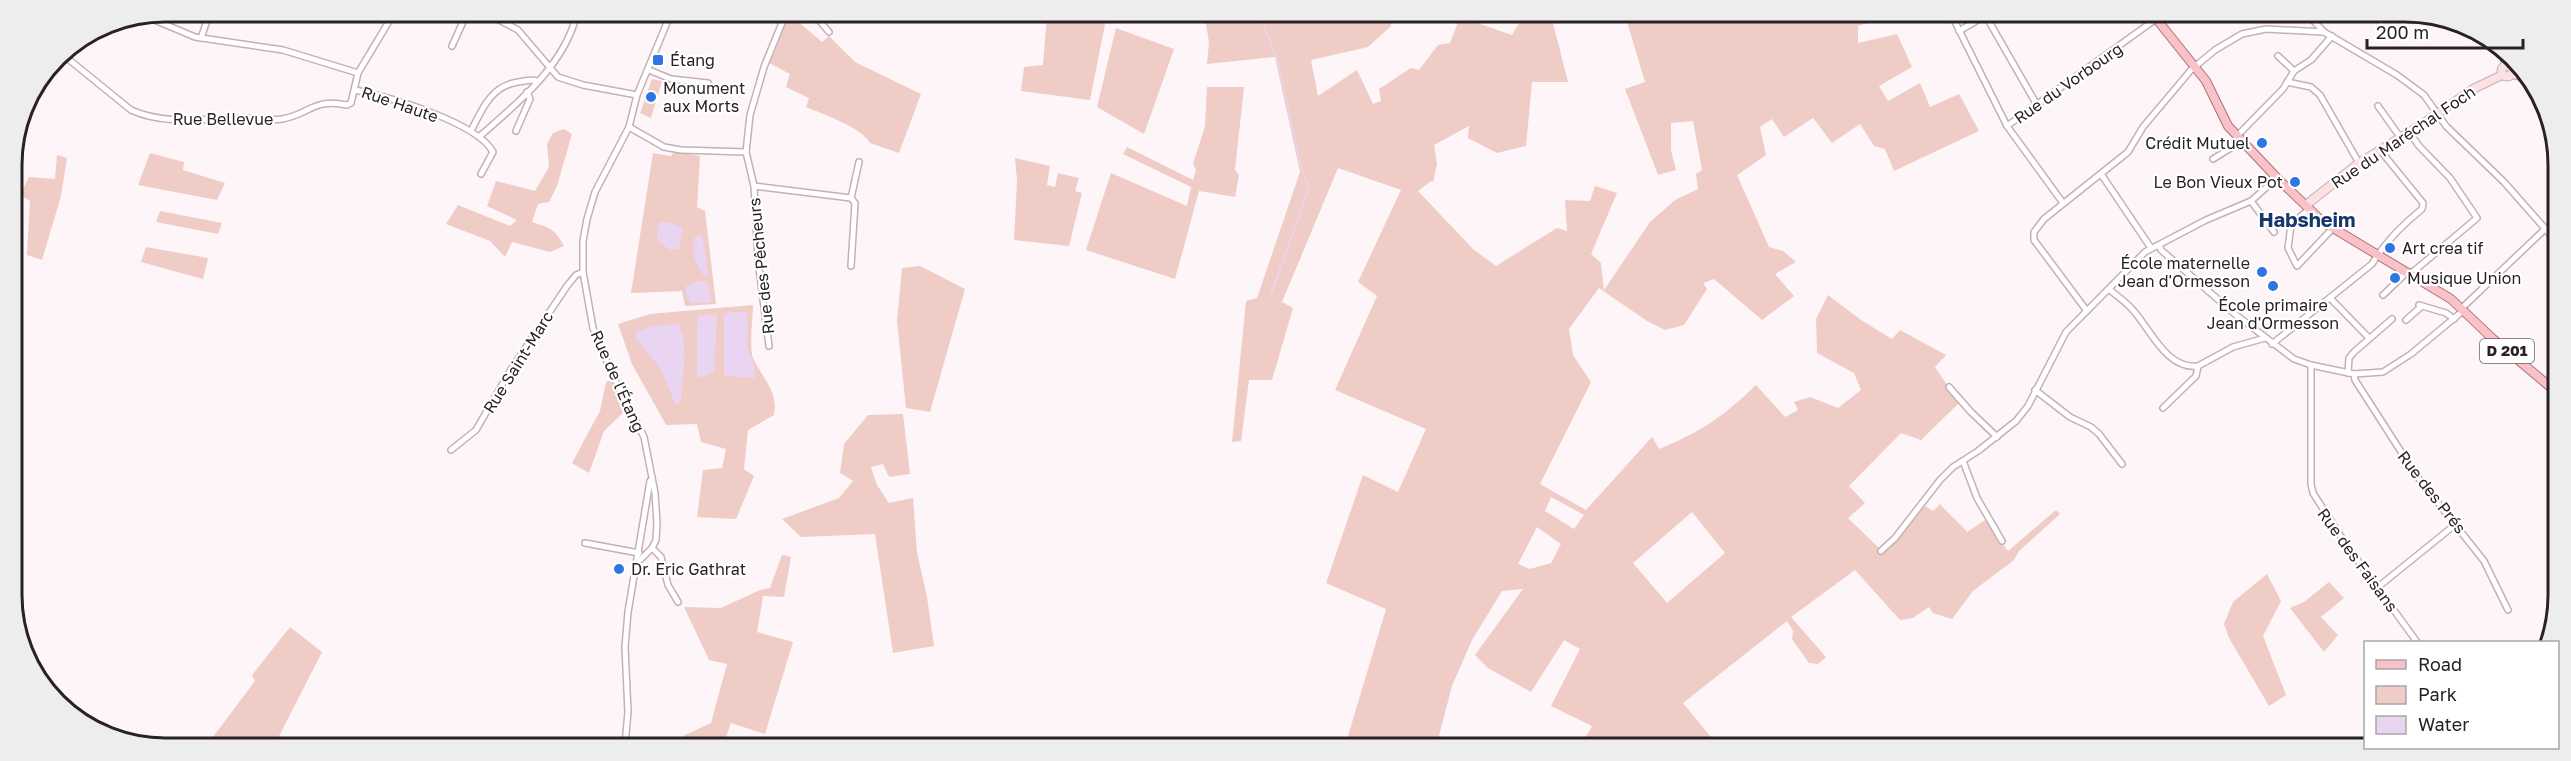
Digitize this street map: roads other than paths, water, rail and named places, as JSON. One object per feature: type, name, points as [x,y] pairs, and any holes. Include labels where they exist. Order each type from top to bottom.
[{"type":"main road","name":"D 201","points":[[2158,22],[2206,81],[2228,126],[2277,178],[2332,229],[2378,254],[2463,309],[2492,338],[2548,386]]},
{"type":"street","points":[[1955,22],[2007,126],[2063,203]]},
{"type":"street","points":[[1959,31],[1974,22]]},
{"type":"street","points":[[1989,22],[2037,105]]},
{"type":"street","name":"Rue du Vorbourg","points":[[2007,126],[2149,22]]},
{"type":"street","points":[[2315,22],[2324,32],[2414,86],[2424,95],[2446,126],[2532,213],[2548,234]]},
{"type":"street","points":[[163,23],[201,38],[283,50],[358,73]]},
{"type":"street","points":[[201,38],[206,23]]},
{"type":"street","name":"Rue Haute","points":[[388,23],[358,73],[355,90],[384,96],[480,136]]},
{"type":"street","points":[[452,46],[463,23]]},
{"type":"street","points":[[507,23],[518,30],[562,79],[637,95]]},
{"type":"street","points":[[481,174],[493,152],[480,136],[551,68],[574,23]]},
{"type":"street","name":"Rue de l'Étang","points":[[637,563],[649,550],[657,529],[655,493],[644,437],[612,374],[593,328],[583,272],[584,230],[599,183],[629,127],[637,95],[667,23]]},
{"type":"street","name":"Rue des Pêcheurs","points":[[769,346],[759,270],[754,186],[746,152],[750,115],[782,23]]},
{"type":"street","points":[[821,23],[829,32]]},
{"type":"street","points":[[2087,311],[2034,240],[2034,232],[2044,219],[2128,152],[2143,127],[2195,66],[2215,50],[2242,34],[2266,29],[2324,32]]},
{"type":"street","points":[[2213,159],[2239,138],[2288,82],[2294,71],[2311,60],[2332,36]]},
{"type":"street","points":[[2278,56],[2294,71]]},
{"type":"street","name":"Rue Bellevue","points":[[69,60],[131,110],[143,116],[157,118],[202,121],[248,118],[284,119],[321,103],[347,105],[351,103],[355,90]]},
{"type":"street","points":[[2506,64],[2507,71],[2515,74]]},
{"type":"street","name":"Rue du Maréchal Foch","points":[[2308,206],[2359,163],[2473,89],[2511,69]]},
{"type":"street","points":[[649,70],[671,79],[708,83]]},
{"type":"street","points":[[471,131],[486,101],[499,89],[512,83],[537,81]]},
{"type":"street","points":[[2288,82],[2311,87],[2320,95],[2359,163]]},
{"type":"street","points":[[516,130],[530,99],[527,92]]},
{"type":"street","points":[[2378,106],[2400,137]]},
{"type":"street","points":[[629,127],[664,147],[746,152]]},
{"type":"street","points":[[2383,296],[2477,218],[2450,178],[2419,146],[2409,132]]},
{"type":"street","points":[[2272,344],[2372,264],[2400,227],[2423,206],[2380,150]]},
{"type":"street","points":[[851,198],[859,162]]},
{"type":"street","points":[[2101,174],[2151,248]]},
{"type":"street","points":[[1881,551],[1895,538],[1940,480],[1963,460],[1998,437],[2022,414],[2066,332],[2151,248],[2206,220],[2251,201],[2277,178]]},
{"type":"street","points":[[754,186],[851,198],[855,203],[851,266]]},
{"type":"street","points":[[2251,201],[2274,232]]},
{"type":"street","points":[[2308,206],[2291,225],[2288,249],[2297,266],[2332,229]]},
{"type":"street","points":[[2158,244],[2215,298],[2294,359],[2351,374],[2383,372],[2411,354],[2454,319],[2544,230]]},
{"type":"street","name":"Rue Saint-Marc","points":[[451,450],[476,430],[510,372],[567,286],[576,275],[583,272]]},
{"type":"street","points":[[2110,290],[2131,307],[2172,358],[2191,367],[2198,366],[2233,348],[2265,338]]},
{"type":"street","points":[[2330,298],[2369,338]]},
{"type":"street","points":[[2406,320],[2420,306],[2446,313],[2454,319]]},
{"type":"street","points":[[2351,374],[2349,358],[2392,319]]},
{"type":"street","name":"Rue des Faisans","points":[[2311,365],[2311,484],[2313,493],[2345,543],[2416,641]]},
{"type":"street","points":[[2163,408],[2196,376],[2198,366]]},
{"type":"street","name":"Rue des Prés","points":[[2351,374],[2382,426],[2416,475],[2484,561],[2508,610]]},
{"type":"street","points":[[1949,387],[1998,437]]},
{"type":"street","points":[[2035,390],[2070,417],[2091,427],[2122,464]]},
{"type":"street","points":[[1963,460],[1977,498],[2002,541]]},
{"type":"street","name":"Rue de l'Étang","points":[[626,738],[628,712],[626,637],[651,479]]},
{"type":"street","points":[[2378,586],[2456,524]]},
{"type":"street","points":[[643,526],[657,529]]},
{"type":"street","points":[[585,543],[638,553],[649,550],[661,557],[668,585],[678,602]]},
{"type":"water","points":[[660,222],[671,223],[683,228],[679,249],[670,250],[658,241],[657,231]]},
{"type":"water","points":[[702,235],[709,275],[705,277],[696,263],[694,253],[695,237]]},
{"type":"water","points":[[696,281],[706,281],[712,302],[691,303],[686,296],[686,286]]},
{"type":"water","points":[[747,312],[748,350],[753,361],[755,378],[724,376],[724,317],[726,313]]},
{"type":"water","points":[[700,315],[717,315],[714,373],[697,378],[697,321]]},
{"type":"water","points":[[678,324],[684,340],[684,360],[681,399],[675,404],[661,369],[635,338],[636,332],[653,326]]},
{"type":"waterway","points":[[1262,23],[1278,62],[1300,164],[1309,188],[1270,297]]},
{"type":"place","name":"Étang","points":[[658,60]]},
{"type":"place","name":"Monument aux Morts","points":[[651,97]]},
{"type":"place","name":"Crédit Mutuel","points":[[2262,143]]},
{"type":"place","name":"Le Bon Vieux Pot","points":[[2295,182]]},
{"type":"place","name":"Art crea tif","points":[[2390,248]]},
{"type":"place","name":"École maternelle Jean d'Ormesson","points":[[2262,272]]},
{"type":"place","name":"Musique Union","points":[[2395,278]]},
{"type":"place","name":"École primaire Jean d'Ormesson","points":[[2273,286]]},
{"type":"place","name":"Dr. Eric Gathrat","points":[[619,569]]},
{"type":"district","name":"Habsheim","points":[[2307,220]]}]
